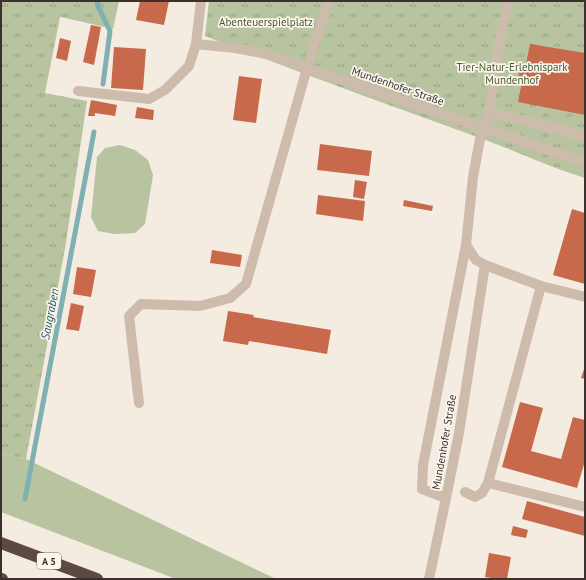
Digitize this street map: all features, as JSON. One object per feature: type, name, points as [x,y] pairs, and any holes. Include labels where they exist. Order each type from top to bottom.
[{"type":"highway","name":"A 5","points":[[1,543],[97,579]]},
{"type":"street","points":[[78,91],[149,99],[165,90],[188,66],[196,44],[201,1]]},
{"type":"street","points":[[139,403],[129,316],[141,304],[200,306],[230,298],[246,284],[307,68],[329,1]]},
{"type":"street","name":"Mundenhofer Straße","points":[[485,265],[459,433],[446,498],[422,489],[423,465],[466,245],[473,177],[482,128],[489,112],[499,43],[508,1]]},
{"type":"street","name":"Mundenhofer Straße","points":[[196,44],[235,48],[267,54],[482,128]]},
{"type":"street","points":[[489,112],[585,136]]},
{"type":"street","points":[[482,128],[585,163]]},
{"type":"street","points":[[466,245],[476,260],[485,265],[541,286],[585,297]]},
{"type":"street","points":[[465,492],[475,496],[482,493],[488,483],[541,286]]},
{"type":"street","points":[[488,483],[585,507]]},
{"type":"street","points":[[429,579],[446,498]]},
{"type":"green space","points":[[1,1],[111,1],[106,19],[60,17],[45,93],[87,101],[66,243],[26,459],[1,453]]},
{"type":"green space","points":[[64,1],[119,1],[113,29],[61,17]]},
{"type":"green space","name":"Tier-Natur-Erlebnispark Mundenhof","points":[[209,1],[585,1],[585,178],[205,36]]},
{"type":"green space","points":[[120,145],[135,150],[148,160],[153,175],[145,224],[135,233],[114,234],[98,231],[91,217],[97,157],[105,148]]},
{"type":"green space","points":[[1,453],[26,459],[276,579],[176,579],[1,512]]},
{"type":"building","points":[[140,1],[169,1],[164,25],[136,20]]},
{"type":"building","points":[[91,25],[101,27],[94,65],[83,62]]},
{"type":"building","points":[[60,38],[71,41],[67,61],[56,58]]},
{"type":"building","points":[[530,44],[585,53],[585,115],[518,102],[522,82],[518,81],[520,69],[525,69]]},
{"type":"building","points":[[114,47],[146,49],[143,90],[111,88]]},
{"type":"building","points":[[239,76],[262,79],[256,123],[233,120]]},
{"type":"building","points":[[91,100],[117,105],[115,116],[95,113],[95,116],[88,116]]},
{"type":"building","points":[[137,107],[154,110],[153,120],[135,118]]},
{"type":"building","points":[[320,144],[372,151],[369,176],[317,170]]},
{"type":"building","points":[[355,180],[367,182],[364,199],[353,197]]},
{"type":"building","points":[[318,195],[365,201],[363,221],[316,214]]},
{"type":"building","points":[[404,200],[433,206],[432,211],[403,206]]},
{"type":"building","points":[[572,209],[585,213],[585,284],[553,275]]},
{"type":"building","points":[[212,250],[242,255],[240,267],[210,263]]},
{"type":"building","points":[[77,267],[96,270],[91,297],[73,294]]},
{"type":"building","points":[[71,303],[84,306],[79,331],[66,329]]},
{"type":"building","points":[[228,311],[254,315],[253,317],[331,330],[327,354],[249,341],[248,345],[223,341]]},
{"type":"building","points":[[585,366],[585,379],[581,378]]},
{"type":"building","points":[[520,402],[543,408],[531,451],[561,459],[573,417],[585,420],[585,461],[577,488],[502,467]]},
{"type":"building","points":[[527,501],[585,517],[585,536],[522,519]]},
{"type":"building","points":[[513,526],[528,530],[526,538],[511,535]]},
{"type":"building","points":[[489,553],[511,557],[507,579],[485,577]]},
{"type":"waterway","name":"Saugraben","points":[[97,1],[110,31],[103,84]]},
{"type":"waterway","name":"Saugraben","points":[[25,499],[94,132]]},
{"type":"park label","name":"Abenteuerspielplatz","points":[[266,22]]}]
